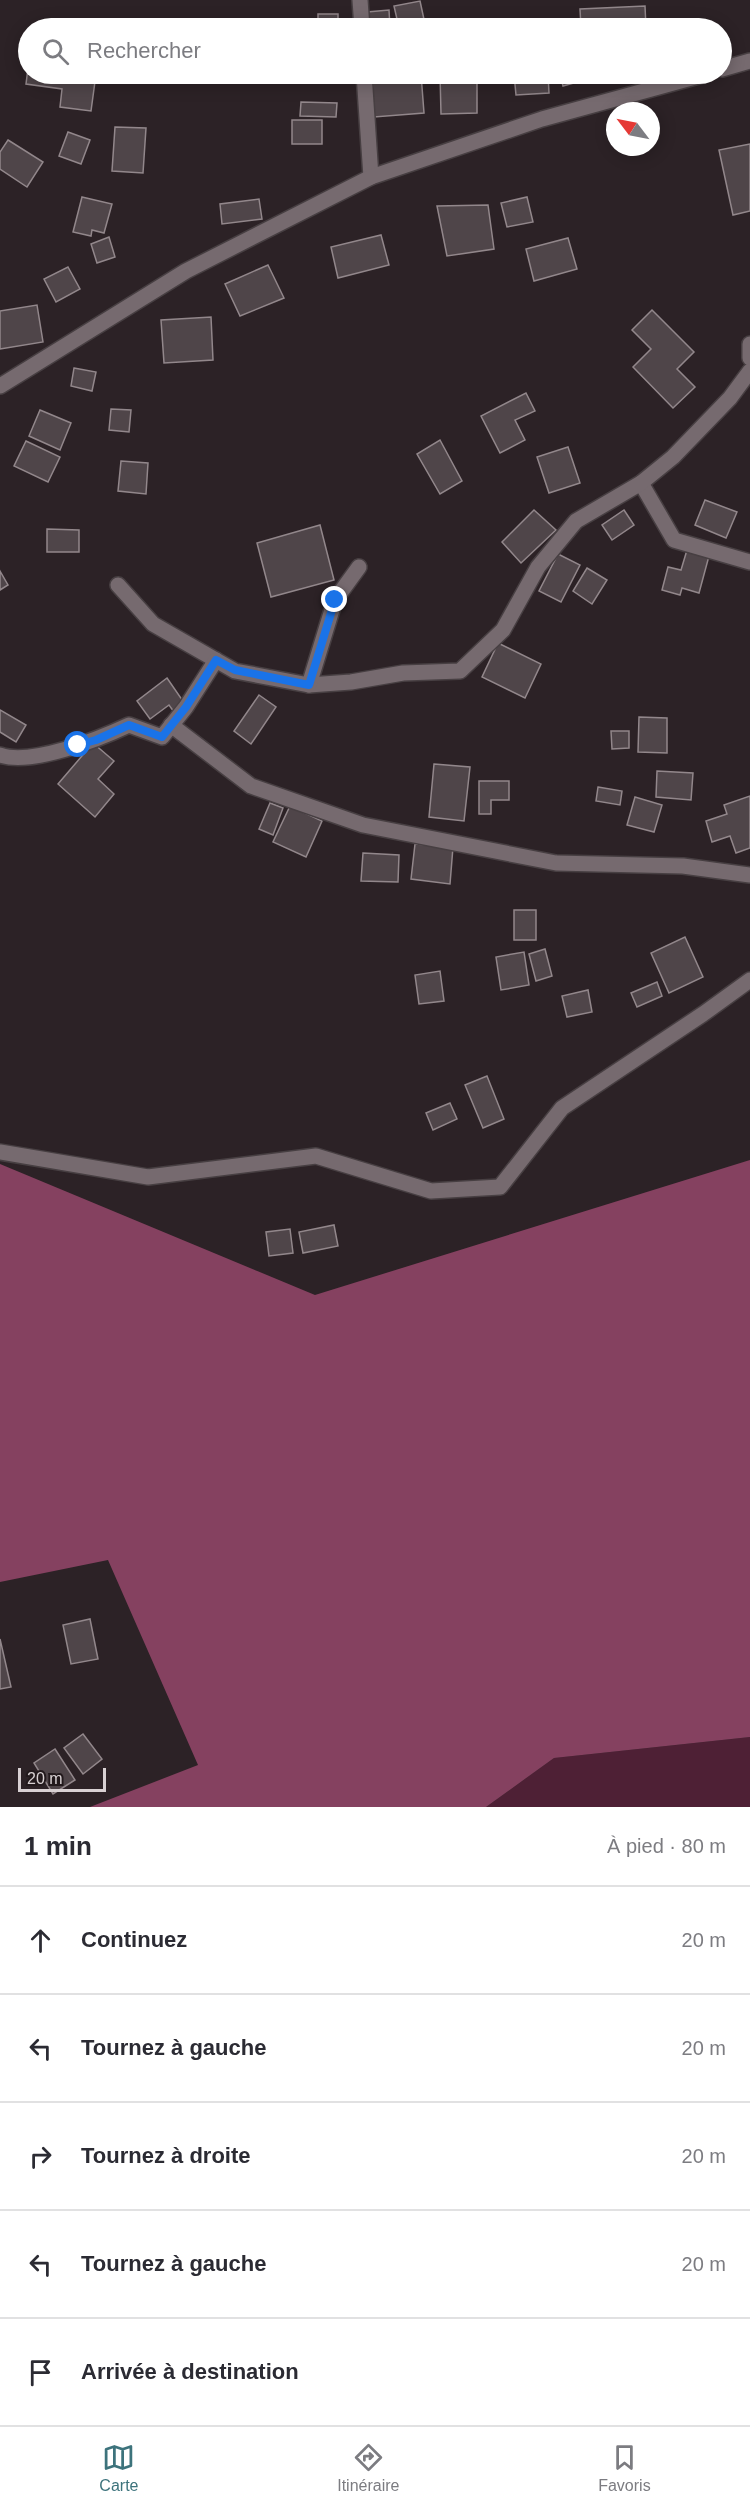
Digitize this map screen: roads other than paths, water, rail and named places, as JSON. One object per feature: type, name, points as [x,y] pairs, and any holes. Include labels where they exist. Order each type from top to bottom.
[{"type":"street","points":[[360,0],[361,18]]},
{"type":"street","points":[[732,66],[750,61]]},
{"type":"street","points":[[365,84],[371,177]]},
{"type":"street","points":[[0,386],[186,271],[371,177],[542,119],[669,84]]},
{"type":"street","points":[[750,344],[750,358]]},
{"type":"street","points":[[118,585],[153,624],[235,670],[309,685],[351,682],[403,673],[460,671],[503,630],[538,567],[576,521],[640,483],[673,457],[730,398],[750,371]]},
{"type":"street","points":[[640,483],[674,540],[750,562]]},
{"type":"street","points":[[309,685],[335,600],[359,567]]},
{"type":"street","points":[[0,755],[12,760],[60,750],[96,740],[129,725],[162,737],[186,707],[216,660]]},
{"type":"street","points":[[171,725],[251,786],[363,825],[556,863],[683,866],[750,875]]},
{"type":"street","points":[[0,1152],[148,1177],[316,1156],[431,1191],[500,1187],[562,1108],[750,980]]}]
